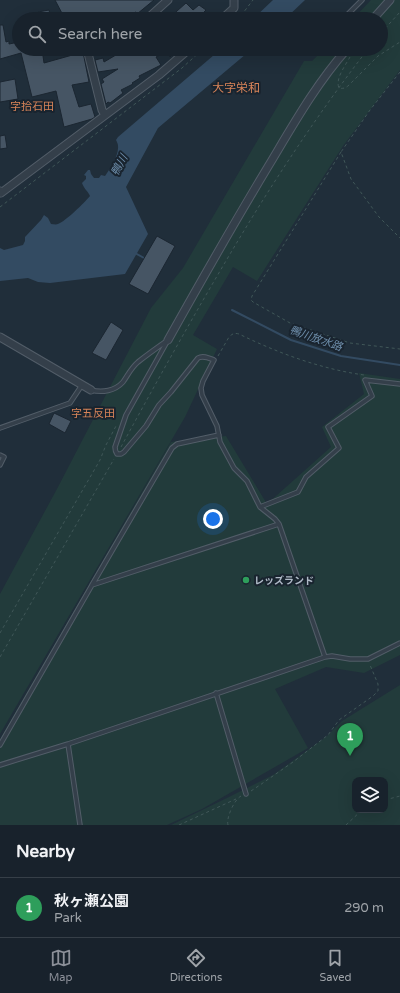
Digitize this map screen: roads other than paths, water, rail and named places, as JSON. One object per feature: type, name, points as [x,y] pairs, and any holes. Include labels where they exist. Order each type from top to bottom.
[{"type":"street","points":[[155,12],[168,0]]},
{"type":"street","points":[[230,12],[234,8],[234,0]]},
{"type":"street","points":[[379,12],[390,0]]},
{"type":"street","points":[[89,56],[102,110],[105,115]]},
{"type":"street","points":[[0,191],[1,193],[159,75],[181,56]]},
{"type":"street","points":[[168,340],[241,211],[297,118],[320,84],[345,56]]},
{"type":"street","points":[[0,337],[91,390]]},
{"type":"lane","points":[[350,12],[362,0]]},
{"type":"lane","points":[[91,390],[102,392],[120,385],[138,362],[168,340]]},
{"type":"lane","points":[[168,340],[126,415],[115,450],[117,454],[121,454],[135,440],[159,405],[198,358],[205,356],[214,360],[201,388],[202,395],[218,426],[220,442],[234,468],[247,481],[260,506],[275,518],[279,524],[324,657]]},
{"type":"lane","points":[[260,506],[298,492],[306,478],[338,448],[328,427],[372,396],[365,380],[400,384]]},
{"type":"lane","points":[[0,428],[70,403],[82,385]]},
{"type":"lane","points":[[0,745],[172,448],[177,444],[219,435]]},
{"type":"lane","points":[[0,455],[4,457],[0,465]]},
{"type":"lane","points":[[92,585],[279,524]]},
{"type":"lane","points":[[0,765],[68,744],[324,657],[332,656],[350,659],[368,659],[400,643]]},
{"type":"lane","points":[[216,694],[246,794]]},
{"type":"lane","points":[[68,744],[80,825]]},
{"type":"water","points":[[273,0],[305,0],[292,12],[260,12]]},
{"type":"water","name":"鴨川","points":[[213,56],[244,56],[158,128],[126,187],[148,234],[125,274],[50,283],[38,282],[28,278],[0,281],[0,248],[4,250],[23,245],[25,237],[44,215],[48,218],[51,224],[56,224],[75,212],[90,196],[82,183],[86,179],[86,176],[84,175],[88,170],[90,170],[94,178],[99,178],[101,175],[105,176],[116,158],[118,145],[116,140]]},
{"type":"waterway","name":"鴨川放水路","points":[[135,253],[144,258]]},
{"type":"waterway","name":"鴨川放水路","points":[[232,310],[291,340],[341,356],[400,365]]},
{"type":"place","name":"レッズランド","points":[[246,580]]},
{"type":"place","name":"秋ヶ瀬公園","points":[[350,756]]},
{"type":"district","name":"大字栄和","points":[[236,88]]},
{"type":"district","name":"字拾石田","points":[[32,106]]},
{"type":"district","name":"字五反田","points":[[93,413]]}]
